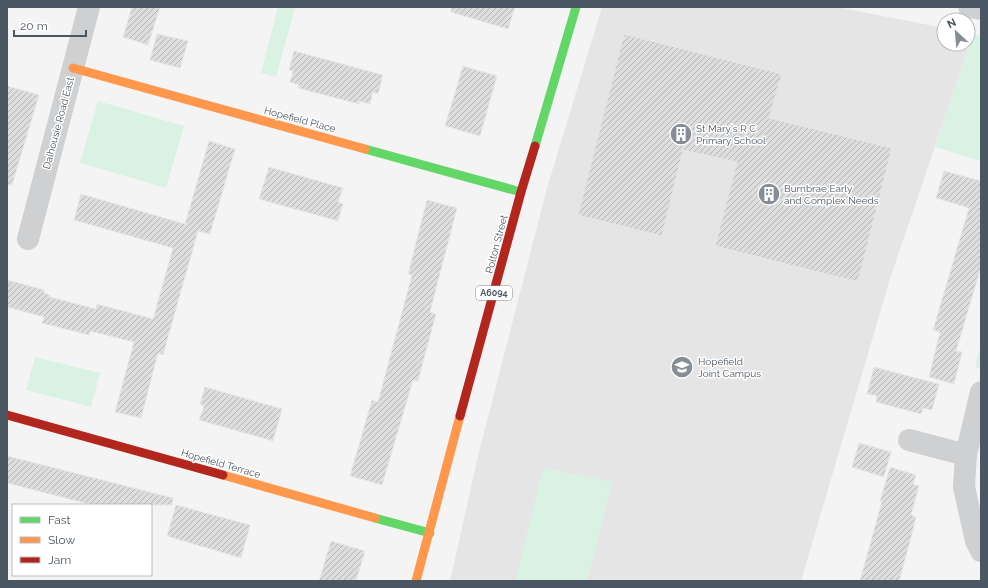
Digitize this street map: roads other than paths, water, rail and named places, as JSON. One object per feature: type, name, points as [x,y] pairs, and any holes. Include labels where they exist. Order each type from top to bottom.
[{"type":"street","name":"Dalhousie Road East","points":[[28,240],[90,7]]},
{"type":"street","name":"Polton Street","points":[[416,581],[521,192],[576,7]]},
{"type":"street","points":[[969,7],[981,9]]},
{"type":"street","name":"Hopefield Place","points":[[73,68],[521,192]]},
{"type":"street","points":[[981,392],[966,455],[964,486],[976,541],[981,551]]},
{"type":"street","name":"Hopefield Terrace","points":[[7,415],[430,533]]},
{"type":"street","points":[[909,440],[966,455]]},
{"type":"place","name":"St Mary's R C Primary School","points":[[681,134]]},
{"type":"place","name":"Burnbrae Early and Complex Needs","points":[[769,194]]},
{"type":"place","name":"Hopefield Joint Campus","points":[[682,367]]}]
